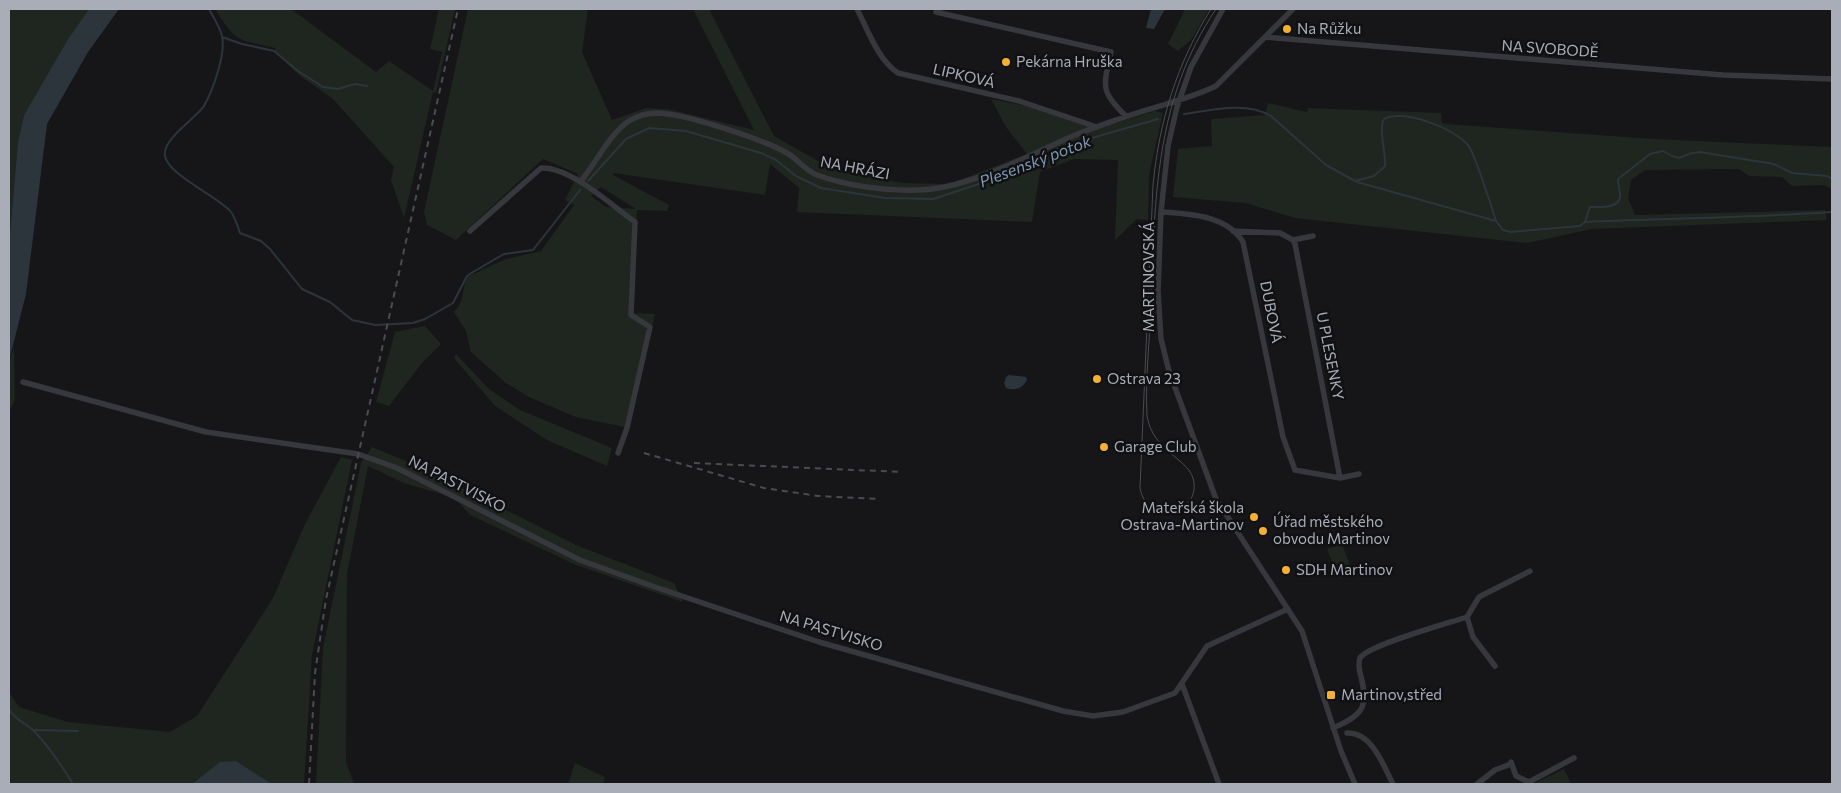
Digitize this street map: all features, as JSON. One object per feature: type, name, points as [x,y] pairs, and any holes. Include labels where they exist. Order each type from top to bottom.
[{"type":"street","name":"LIPKOVÁ","points":[[857,9],[882,56],[890,68],[898,73],[1019,101],[1097,127]]},
{"type":"street","name":"MARTINOVSKÁ","points":[[1223,9],[1196,56],[1179,100],[1168,146],[1161,212],[1158,304],[1162,339],[1169,371],[1219,506],[1304,636],[1336,738],[1355,784]]},
{"type":"street","points":[[1179,100],[1216,86],[1293,9]]},
{"type":"street","points":[[936,12],[1111,52],[1106,79],[1107,94],[1112,103],[1126,116]]},
{"type":"street","name":"NA SVOBODĚ","points":[[1265,37],[1723,75],[1832,78]]},
{"type":"street","name":"NA HRÁZI","points":[[580,182],[620,127],[645,114],[667,114],[767,143],[789,154],[807,171],[819,176],[870,186],[920,190],[951,185],[983,175],[1097,127],[1179,100]]},
{"type":"street","points":[[470,231],[541,168],[550,168],[580,182],[635,222],[631,315],[650,327],[618,453]]},
{"type":"street","name":"DUBOVÁ","points":[[1161,212],[1209,218],[1233,231],[1241,238],[1245,248],[1285,446],[1295,470],[1340,478]]},
{"type":"street","points":[[1233,231],[1280,233],[1293,240],[1312,236]]},
{"type":"street","name":"U PLESENKY","points":[[1293,240],[1340,478]]},
{"type":"street","name":"NA PASTVISKO","points":[[22,382],[206,432],[358,454],[397,468],[580,560],[820,642],[1063,711],[1093,716],[1123,712],[1175,693],[1207,646],[1288,609]]},
{"type":"street","points":[[1340,478],[1359,474]]},
{"type":"street","points":[[1333,728],[1361,712],[1365,704],[1365,691],[1358,666],[1364,654],[1390,643],[1467,617],[1480,597],[1530,571]]},
{"type":"street","points":[[1467,617],[1474,637],[1495,666]]},
{"type":"street","points":[[1182,684],[1219,784]]},
{"type":"street","points":[[1344,723],[1347,732]]},
{"type":"street","points":[[1336,738],[1344,736],[1347,732]]},
{"type":"street","points":[[1347,732],[1366,738],[1393,784]]},
{"type":"street","points":[[1477,784],[1495,770],[1511,763],[1516,776],[1520,780],[1535,780],[1574,758]]},
{"type":"shaded area","points":[[9,9],[89,9],[68,39],[24,115],[18,142],[9,244]]},
{"type":"shaded area","points":[[89,9],[119,9],[88,52],[47,124],[26,294],[9,361],[9,244],[18,142],[24,115],[68,39]]},
{"type":"shaded area","points":[[215,9],[291,9],[376,72],[389,61],[433,91],[442,52],[430,49],[439,9],[455,9],[436,93],[433,92],[404,218],[391,180],[394,167],[333,99],[299,75],[275,52],[275,48],[245,41],[233,34]]},
{"type":"shaded area","points":[[468,9],[588,9],[582,52],[612,120],[646,108],[668,109],[754,130],[693,9],[709,9],[774,136],[834,170],[903,183],[949,184],[1027,154],[1006,127],[991,99],[1067,114],[1096,129],[1155,111],[1163,113],[1149,175],[1148,220],[1137,219],[1115,240],[1118,160],[1074,159],[1040,172],[1032,222],[797,212],[799,188],[770,164],[765,195],[613,173],[613,175],[669,205],[667,211],[637,210],[633,313],[655,314],[629,428],[576,417],[529,397],[506,383],[471,352],[466,331],[454,312],[461,302],[466,280],[469,276],[506,259],[541,251],[574,205],[565,200],[578,174],[543,159],[456,240],[427,225],[424,212]],"holes":[[[601,187],[636,209],[606,207],[591,196]]]},
{"type":"shaded area","points":[[1151,9],[1165,9],[1154,29],[1146,28]]},
{"type":"shaded area","points":[[1185,9],[1209,9],[1191,40],[1178,51],[1168,44]]},
{"type":"shaded area","points":[[1268,103],[1307,112],[1308,108],[1441,113],[1442,123],[1446,124],[1654,139],[1832,147],[1832,190],[1825,185],[1792,186],[1782,177],[1749,176],[1739,169],[1645,170],[1631,180],[1628,198],[1635,215],[1825,210],[1827,220],[1592,229],[1527,243],[1295,218],[1245,203],[1173,197],[1178,149],[1212,146],[1211,119],[1265,115]]},
{"type":"shaded area","points":[[425,326],[441,344],[422,363],[389,406],[376,402],[395,332]]},
{"type":"shaded area","points":[[14,347],[15,400],[9,412],[9,361]]},
{"type":"shaded area","points":[[456,354],[489,389],[520,410],[612,448],[607,466],[547,440],[495,406],[454,358]]},
{"type":"shaded area","points":[[1009,375],[1026,377],[1027,380],[1018,388],[1006,388],[1004,383]]},
{"type":"shaded area","points":[[372,447],[420,467],[576,545],[674,583],[683,602],[576,565],[470,515],[455,498],[404,483],[368,466],[347,574],[346,762],[354,784],[316,784],[323,648],[361,463]]},
{"type":"shaded area","points":[[341,457],[352,460],[312,655],[304,784],[272,784],[236,761],[220,763],[192,784],[9,784],[9,692],[19,707],[68,722],[170,732],[197,716],[273,598],[305,524]]},
{"type":"shaded area","points":[[1342,544],[1353,573],[1338,578],[1327,549]]},
{"type":"shaded area","points":[[236,761],[272,784],[192,784],[220,762]]},
{"type":"shaded area","points":[[575,763],[605,777],[603,784],[568,784]]},
{"type":"shaded area","points":[[1564,769],[1571,784],[1531,784],[1535,783]]},
{"type":"waterway","name":"Plesenský potok","points":[[209,9],[222,36],[223,44],[218,72],[204,106],[174,136],[165,150],[168,163],[184,178],[225,206],[231,212],[240,233],[261,241],[270,249],[302,289],[330,302],[352,320],[375,325],[413,323],[425,319],[453,303],[467,276],[473,272],[504,254],[533,250],[580,190]]},
{"type":"waterway","points":[[222,37],[242,44],[274,51],[298,71],[323,87],[338,89],[355,84],[367,86]]},
{"type":"waterway","name":"Plesenský potok","points":[[1184,114],[1229,108],[1261,111],[1271,116],[1326,165],[1355,181],[1374,176],[1385,166],[1382,135],[1384,119],[1404,116],[1428,122],[1451,132],[1468,145],[1496,221],[1503,230],[1511,232],[1580,226],[1585,222],[1590,207],[1604,207],[1617,203],[1620,195],[1618,179],[1650,154],[1663,151],[1679,158],[1700,152],[1774,164],[1792,173],[1827,176],[1832,179]]},
{"type":"waterway","name":"Plesenský potok","points":[[588,181],[626,139],[649,128],[686,131],[761,153],[776,160],[796,176],[821,188],[885,198],[933,199],[1015,172],[1085,140],[1158,119]]},
{"type":"waterway","points":[[1357,182],[1496,221]]},
{"type":"waterway","points":[[1585,222],[1832,212]]},
{"type":"waterway","points":[[9,709],[14,716],[32,729],[40,738],[56,757],[73,784]]},
{"type":"waterway","points":[[35,730],[78,731]]},
{"type":"tram line","points":[[1211,9],[1188,50],[1179,72],[1165,116],[1153,185],[1140,488],[1144,500],[1151,507],[1170,512],[1188,504],[1193,495],[1194,483],[1192,475],[1187,468],[1157,439],[1151,429],[1147,416],[1147,373],[1157,187],[1162,150],[1181,78],[1196,43],[1216,9]]},
{"type":"railway","points":[[309,784],[315,673],[326,599],[458,9]]},
{"type":"railway","points":[[644,453],[764,488],[818,496],[880,499]]},
{"type":"railway","points":[[694,463],[902,472]]},
{"type":"place","name":"Na Růžku","points":[[1287,29]]},
{"type":"place","name":"Pekárna Hruška","points":[[1006,62]]},
{"type":"place","name":"Ostrava 23","points":[[1097,379]]},
{"type":"place","name":"Garage Club","points":[[1104,447]]},
{"type":"place","name":"Mateřská škola Ostrava-Martinov","points":[[1254,517]]},
{"type":"place","name":"Úřad městského obvodu Martinov","points":[[1263,531]]},
{"type":"place","name":"SDH Martinov","points":[[1286,570]]},
{"type":"place","name":"Martinov,střed","points":[[1331,695]]}]
